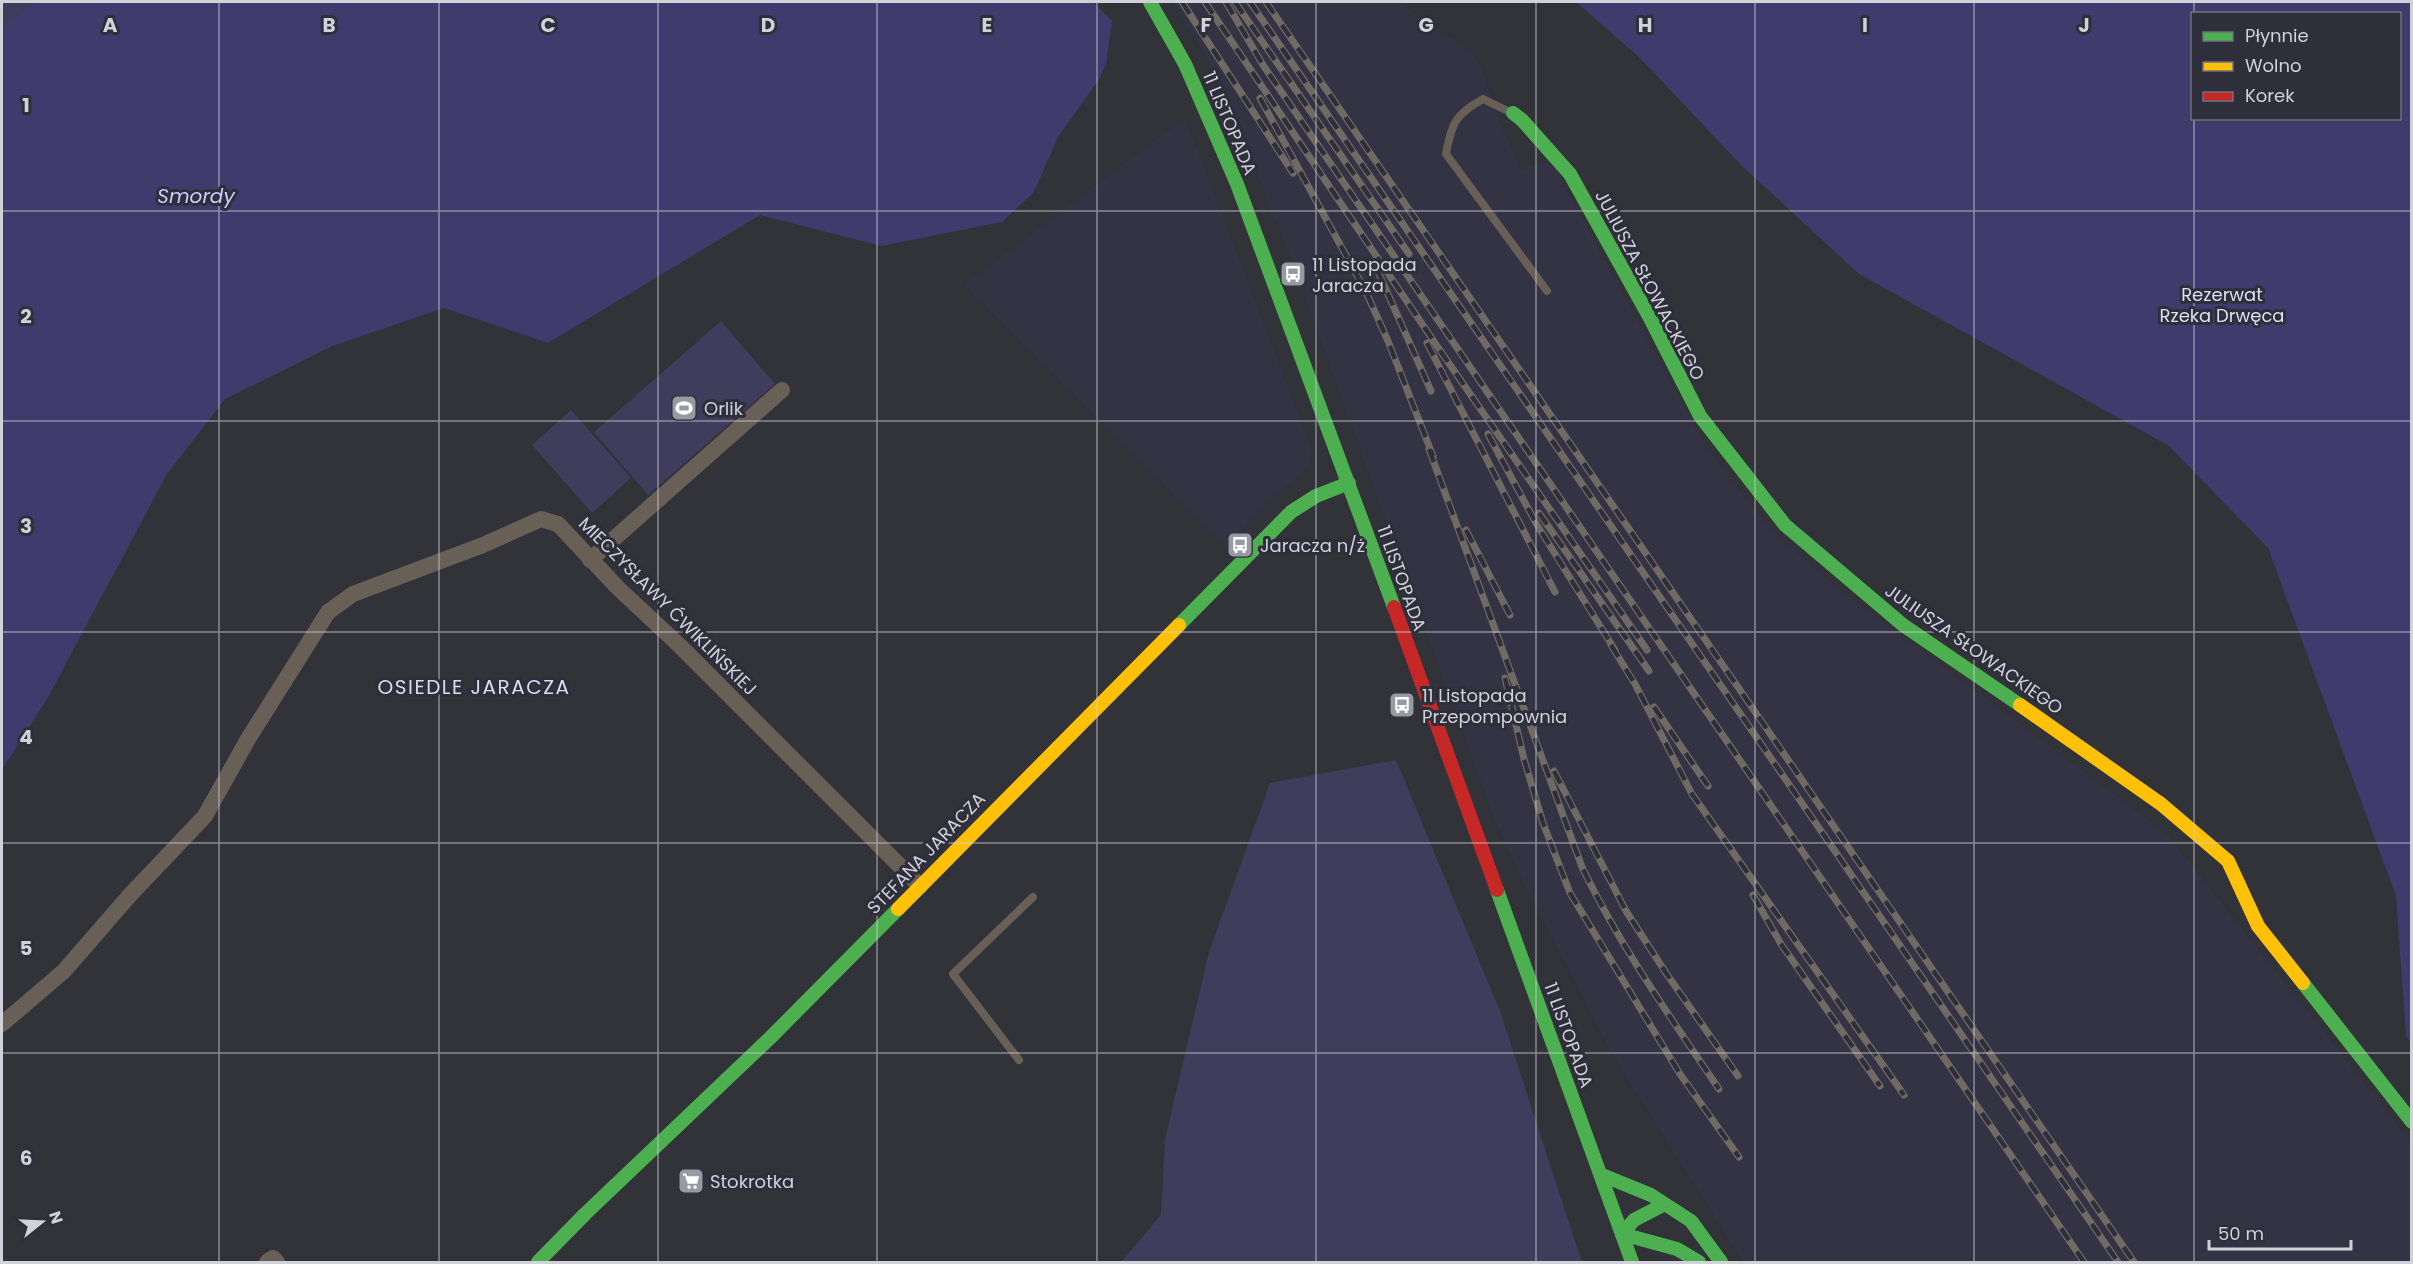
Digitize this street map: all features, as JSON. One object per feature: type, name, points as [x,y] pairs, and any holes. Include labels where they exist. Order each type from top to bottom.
[{"type":"street","name":"11 LISTOPADA","points":[[1150,2],[1185,64],[1215,131],[1349,483],[1602,1175],[1632,1263]]},
{"type":"street","name":"JULIUSZA SŁOWACKIEGO","points":[[1513,113],[1570,174],[1650,318],[1700,416],[1785,525],[1903,625],[2161,804],[2228,861],[2258,926],[2412,1122]]},
{"type":"street","points":[[590,560],[782,390]]},
{"type":"street","name":"STEFANA JARACZA","points":[[538,1263],[585,1214],[770,1038],[1291,512],[1316,496],[1349,483]]},
{"type":"street","name":"MIECZYSŁAWY ĆWIKLIŃSKIEJ","points":[[2,1024],[64,971],[130,895],[204,816],[228,779],[248,739],[328,612],[353,594],[483,545],[541,519],[558,524],[590,560],[679,645],[920,886]]},
{"type":"street","points":[[1602,1175],[1650,1195],[1691,1221],[1721,1263]]},
{"type":"street","points":[[1663,1205],[1634,1220],[1622,1234],[1677,1249],[1699,1263]]},
{"type":"street","points":[[267,1263],[273,1258],[277,1263]]},
{"type":"lane","points":[[1513,113],[1483,99],[1471,106],[1450,127],[1446,154],[1547,291]]},
{"type":"lane","points":[[1018,1060],[953,974],[1033,897]]},
{"type":"shaded area","points":[[2,2],[47,2],[2,40]]},
{"type":"shaded area","points":[[1172,2],[1397,2],[1468,49],[1480,64],[1501,125],[1521,170],[1554,158],[1559,176],[1703,441],[1743,496],[1774,532],[1835,586],[2168,835],[2411,1142],[2411,1262],[1743,1262],[1612,1054],[1523,881],[1493,816],[1277,220],[1274,220],[1225,87]]},
{"type":"shaded area","points":[[1185,118],[1312,450],[1308,468],[1271,499],[1226,548],[964,285]]},
{"type":"shaded area","name":"Orlik","points":[[721,321],[775,384],[648,495],[594,432]]},
{"type":"shaded area","points":[[571,410],[631,478],[592,513],[532,445]]},
{"type":"shaded area","points":[[1396,760],[1500,1011],[1582,1262],[1121,1262],[1161,1215],[1165,1139],[1209,952],[1270,783]]},
{"type":"water","name":"Smordy","points":[[35,2],[1093,2],[1112,21],[1106,64],[1100,78],[1058,137],[1034,192],[1002,222],[881,246],[760,215],[548,343],[444,308],[332,346],[225,399],[167,474],[47,699],[2,770],[2,27]]},
{"type":"water","name":"Rezerwat Rzeka Drwęca","points":[[1576,2],[2411,2],[2411,1043],[2406,1036],[2396,896],[2268,548],[2169,446],[1859,274],[1741,165],[1639,57]]},
{"type":"railway","points":[[1182,2],[1293,173]]},
{"type":"railway","points":[[1205,2],[1437,346],[1647,650]]},
{"type":"railway","points":[[1226,2],[1263,65],[2084,1262]]},
{"type":"railway","points":[[1235,2],[1409,254]]},
{"type":"railway","points":[[1250,2],[2118,1262]]},
{"type":"railway","points":[[1266,2],[2134,1262]]},
{"type":"railway","points":[[1260,98],[1366,292],[1388,341],[1433,456]]},
{"type":"railway","points":[[1376,267],[1431,391]]},
{"type":"railway","points":[[1427,343],[1555,592]]},
{"type":"railway","points":[[1488,434],[1537,525],[1615,650]]},
{"type":"railway","points":[[1429,449],[1582,867],[1629,953],[1719,1089]]},
{"type":"railway","points":[[1539,513],[1649,671]]},
{"type":"railway","points":[[1466,530],[1510,615]]},
{"type":"railway","points":[[1611,645],[1635,684],[1692,794],[1904,1095]]},
{"type":"railway","points":[[1505,678],[1524,759],[1543,823],[1570,893],[1680,1074],[1739,1157]]},
{"type":"railway","points":[[1654,707],[1708,786]]},
{"type":"railway","points":[[1554,771],[1626,911],[1738,1076]]},
{"type":"railway","points":[[1753,895],[1781,944],[1880,1086]]},
{"type":"traffic: fast","points":[[1150,2],[1185,64],[1237,184],[1394,607]]},
{"type":"traffic: fast","points":[[1513,113],[1570,174],[1650,318],[1700,416],[1785,525],[1903,625],[2020,705]]},
{"type":"traffic: fast","points":[[1179,625],[1291,512],[1316,496],[1349,483]]},
{"type":"traffic: fast","points":[[1497,890],[1632,1262]]},
{"type":"traffic: fast","points":[[538,1262],[585,1214],[770,1038],[898,909]]},
{"type":"traffic: fast","points":[[2303,983],[2412,1122]]},
{"type":"traffic: fast","points":[[1602,1175],[1651,1195],[1691,1221],[1721,1262]]},
{"type":"traffic: fast","points":[[1622,1234],[1634,1220],[1663,1205]]},
{"type":"traffic: fast","points":[[1622,1234],[1677,1249],[1699,1262]]},
{"type":"traffic: slow","points":[[898,909],[1179,625]]},
{"type":"traffic: slow","points":[[2020,705],[2161,804],[2228,861],[2258,926],[2303,983]]},
{"type":"traffic: jam","points":[[1394,607],[1497,890]]},
{"type":"place","name":"11 Listopada Jaracza","points":[[1293,274]]},
{"type":"place","name":"Orlik","points":[[684,408]]},
{"type":"place","name":"Jaracza n/ż","points":[[1240,545]]},
{"type":"place","name":"11 Listopada Przepompownia","points":[[1402,705]]},
{"type":"place","name":"Stokrotka","points":[[691,1181]]},
{"type":"district","name":"OSIEDLE JARACZA","points":[[474,687]]}]
